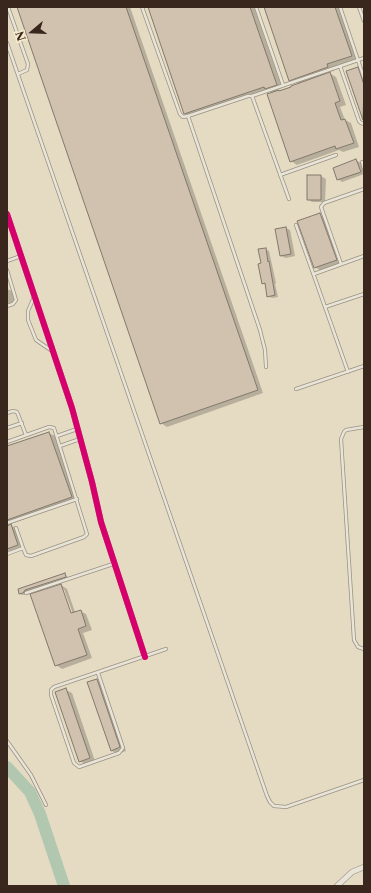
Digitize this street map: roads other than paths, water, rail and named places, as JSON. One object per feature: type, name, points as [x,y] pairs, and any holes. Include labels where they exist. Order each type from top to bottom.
[{"type":"street","points":[[7,214],[81,439],[101,522],[145,657]]},
{"type":"street","points":[[337,886],[352,872],[364,867]]},
{"type":"lane","points":[[8,7],[28,64],[27,70],[18,74]]},
{"type":"lane","points":[[142,7],[180,114],[183,117],[283,86],[364,58]]},
{"type":"lane","points":[[256,7],[283,86]]},
{"type":"lane","points":[[340,7],[364,78]]},
{"type":"lane","points":[[359,7],[364,21]]},
{"type":"lane","points":[[7,43],[270,802],[274,806],[286,807],[364,780]]},
{"type":"lane","points":[[340,66],[359,121],[364,124]]},
{"type":"lane","points":[[252,96],[289,199]]},
{"type":"lane","points":[[188,116],[258,324],[265,350],[266,367]]},
{"type":"lane","points":[[280,175],[336,155]]},
{"type":"lane","points":[[362,162],[364,169]]},
{"type":"lane","points":[[341,264],[322,205],[364,189]]},
{"type":"lane","points":[[296,225],[348,372]]},
{"type":"lane","points":[[7,261],[21,256]]},
{"type":"lane","points":[[314,274],[364,256]]},
{"type":"lane","points":[[7,270],[16,300],[13,304],[7,306]]},
{"type":"lane","points":[[325,307],[364,294]]},
{"type":"lane","points":[[34,297],[27,315],[33,336],[39,343],[52,351]]},
{"type":"lane","points":[[296,389],[364,366]]},
{"type":"lane","points":[[7,413],[13,411],[17,412],[26,436]]},
{"type":"lane","points":[[7,428],[22,423]]},
{"type":"lane","points":[[7,442],[51,427],[55,430],[87,531],[86,536],[31,556],[26,555],[16,528]]},
{"type":"lane","points":[[364,427],[346,430],[341,439],[354,640],[358,646],[364,649]]},
{"type":"lane","points":[[57,436],[77,429]]},
{"type":"lane","points":[[60,446],[81,439]]},
{"type":"lane","points":[[7,523],[77,498]]},
{"type":"lane","points":[[7,554],[23,548]]},
{"type":"lane","points":[[26,594],[114,564]]},
{"type":"lane","points":[[98,673],[123,748],[119,753],[79,767],[74,763],[50,692],[54,687],[166,649]]},
{"type":"lane","points":[[7,741],[31,775],[46,805]]},
{"type":"waterway","points":[[7,767],[30,792],[40,814],[64,886]]}]
